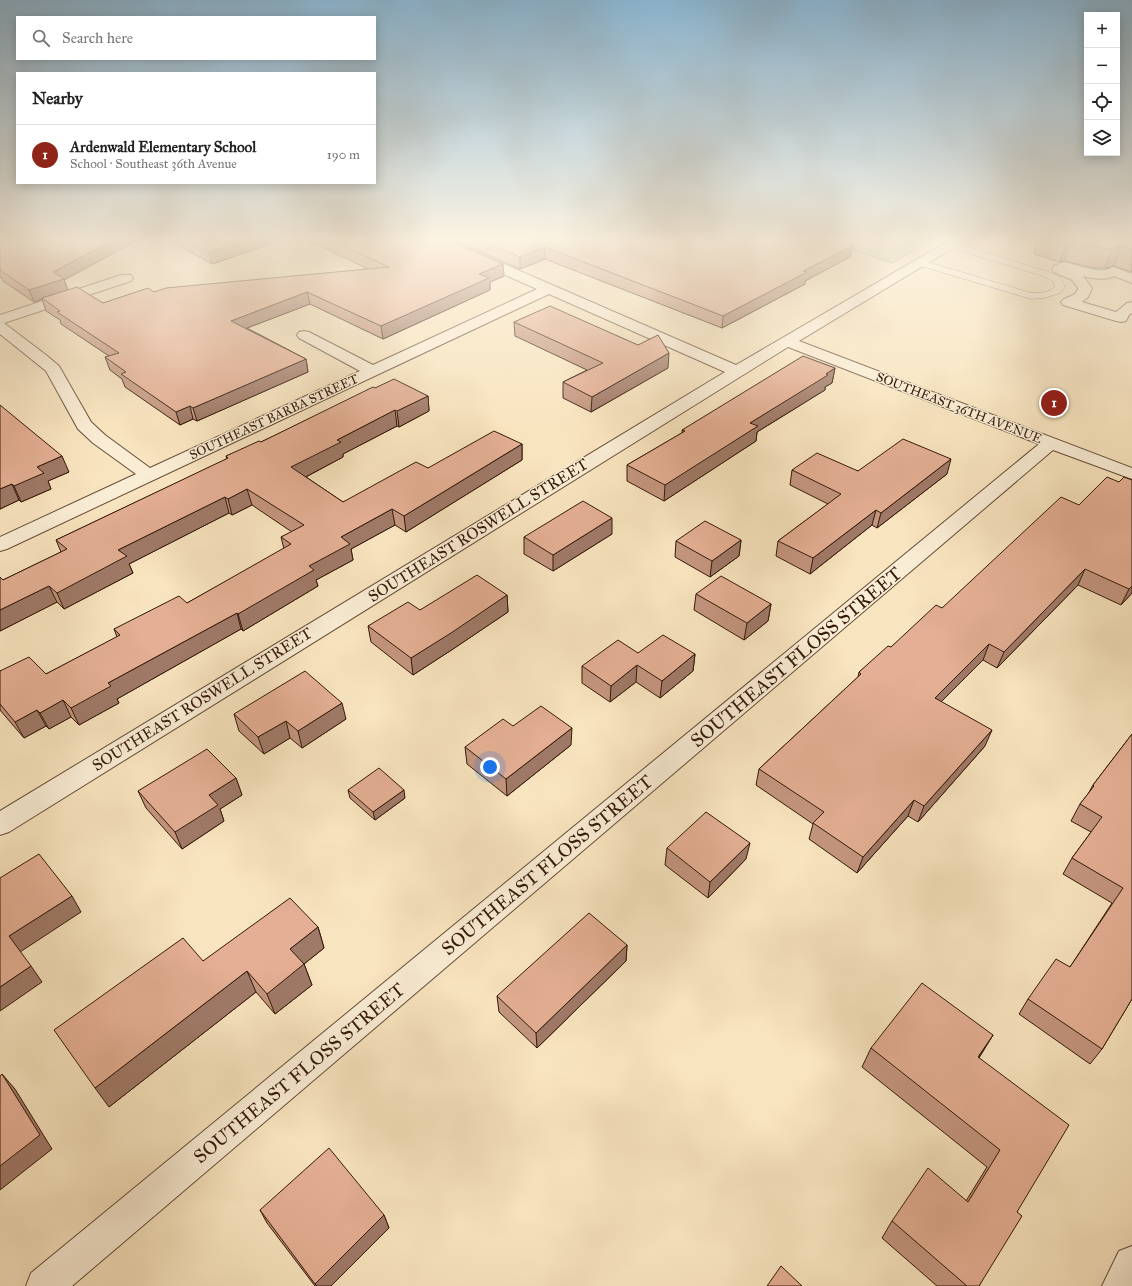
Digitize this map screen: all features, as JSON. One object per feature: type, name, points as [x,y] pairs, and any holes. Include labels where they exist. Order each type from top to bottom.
[{"type":"street","points":[[0,320],[60,300]]},
{"type":"street","name":"SOUTHEAST BARBA STREET","points":[[0,545],[524,300]]},
{"type":"street","points":[[573,300],[736,371]]},
{"type":"street","name":"SOUTHEAST ROSWELL STREET","points":[[2,819],[736,371],[857,300]]},
{"type":"street","points":[[1073,300],[1068,302],[1121,318],[1122,313],[1132,306]]},
{"type":"street","points":[[0,327],[53,369],[84,425],[99,439],[150,476]]},
{"type":"street","points":[[304,334],[373,370]]},
{"type":"street","name":"SOUTHEAST 36TH AVENUE","points":[[786,341],[1132,474]]},
{"type":"street","name":"SOUTHEAST FLOSS STREET","points":[[44,1286],[1050,443]]},
{"type":"street","points":[[1120,1286],[1132,1264]]},
{"type":"building","points":[[45,300],[98,300],[103,303],[112,300],[286,300],[231,321],[306,359],[193,408],[190,406],[176,412],[121,374],[126,372],[105,357],[119,353],[57,312],[60,311]]},
{"type":"building","points":[[324,300],[439,300],[381,326]]},
{"type":"building","points":[[682,300],[754,300],[723,316]]},
{"type":"building","points":[[550,306],[638,345],[658,335],[669,353],[592,397],[563,382],[603,363],[514,322]]},
{"type":"building","points":[[803,356],[835,368],[826,374],[828,375],[750,423],[758,426],[665,485],[627,465],[685,431],[682,430]]},
{"type":"building","points":[[394,379],[428,396],[397,411],[395,410],[337,440],[341,442],[291,467],[343,502],[416,462],[428,468],[494,431],[522,444],[404,516],[392,509],[341,537],[350,544],[309,566],[314,570],[238,614],[237,613],[108,683],[111,686],[71,708],[63,700],[40,713],[37,710],[15,722],[0,704],[0,671],[29,657],[46,674],[120,635],[114,629],[179,596],[187,603],[291,544],[281,537],[304,525],[247,489],[228,499],[225,497],[118,550],[127,556],[57,593],[49,586],[0,610],[0,577],[3,580],[67,549],[56,540],[228,458],[226,456],[259,441],[261,442],[373,387],[375,388]]},
{"type":"building","points":[[0,405],[62,456],[37,467],[44,473],[14,486],[12,484],[0,489]]},
{"type":"building","points":[[903,439],[951,459],[881,513],[876,510],[813,558],[778,541],[841,494],[792,470],[817,453],[858,471]]},
{"type":"building","points":[[1107,477],[1119,482],[1124,477],[1132,480],[1132,586],[1129,589],[1085,569],[1004,652],[989,644],[935,698],[992,730],[924,806],[914,800],[863,857],[813,823],[824,812],[759,769],[861,674],[859,672],[888,646],[891,647],[936,605],[942,608],[1061,497],[1079,505]]},
{"type":"building","points":[[583,501],[612,518],[553,555],[524,537]]},
{"type":"building","points":[[705,521],[741,540],[712,561],[676,541]]},
{"type":"building","points":[[477,575],[507,595],[411,658],[368,626],[408,602],[420,610]]},
{"type":"building","points":[[721,576],[771,604],[747,623],[696,594]]},
{"type":"building","points":[[663,635],[695,654],[662,681],[637,665],[611,686],[582,666],[618,640],[638,653]]},
{"type":"building","points":[[305,671],[342,703],[298,731],[286,721],[258,737],[234,714]]},
{"type":"building","points":[[541,706],[572,728],[506,779],[465,747],[503,719],[513,726]]},
{"type":"building","points":[[1132,734],[1132,999],[1102,1049],[1028,999],[1056,959],[1070,967],[1123,888],[1072,858],[1102,817],[1080,804]]},
{"type":"building","points":[[207,749],[236,778],[209,795],[218,805],[175,832],[138,791]]},
{"type":"building","points":[[379,768],[404,790],[373,812],[348,790]]},
{"type":"building","points":[[706,812],[750,843],[710,882],[667,848]]},
{"type":"building","points":[[39,854],[72,896],[9,936],[31,966],[0,987],[0,878]]},
{"type":"building","points":[[290,898],[318,927],[290,949],[304,964],[267,994],[247,971],[95,1088],[54,1030],[183,938],[203,961]]},
{"type":"building","points":[[589,913],[627,945],[536,1033],[497,996]]},
{"type":"building","points":[[922,983],[993,1035],[978,1057],[1069,1125],[1017,1212],[1022,1216],[979,1286],[967,1286],[892,1221],[928,1168],[968,1202],[1000,1150],[871,1048]]},
{"type":"building","points":[[2,1074],[40,1135],[0,1166],[0,1076]]},
{"type":"building","points":[[329,1148],[384,1215],[315,1284],[260,1210]]},
{"type":"building","points":[[781,1266],[802,1286],[767,1286]]},
{"type":"place","name":"Ardenwald Elementary School","points":[[1054,403]]}]
